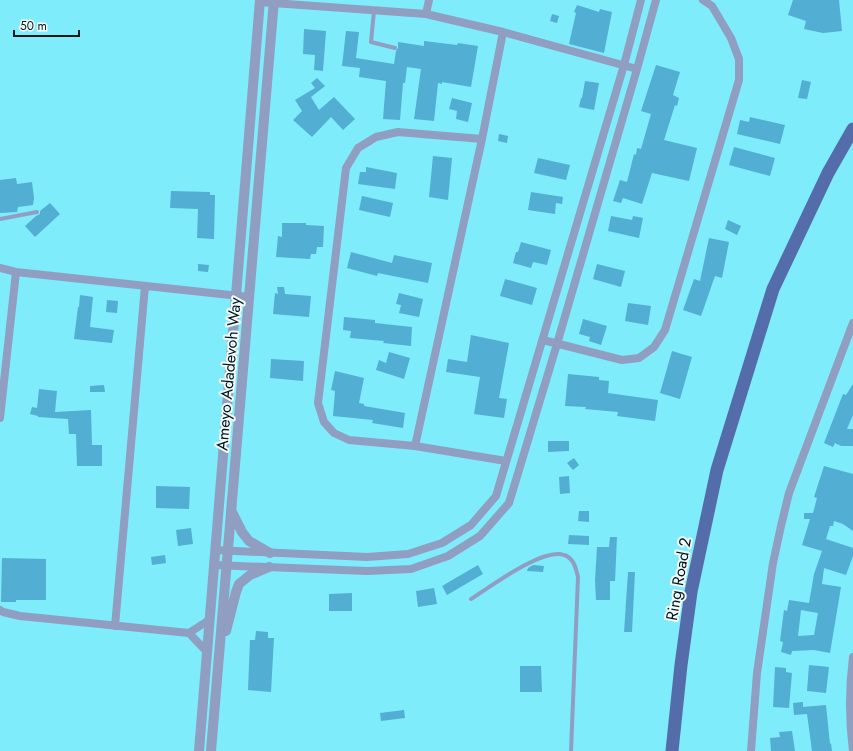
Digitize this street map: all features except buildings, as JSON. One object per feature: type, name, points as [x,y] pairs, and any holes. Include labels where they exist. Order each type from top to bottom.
[{"type":"main road","name":"Ring Road 2","points":[[672,751],[681,665],[692,592],[717,470],[773,289],[828,173],[853,129]]},
{"type":"street","points":[[426,14],[428,0]]},
{"type":"street","points":[[215,550],[367,557],[408,554],[442,543],[471,525],[496,496],[624,65],[641,0]]},
{"type":"street","points":[[214,565],[367,571],[411,569],[448,556],[480,536],[508,503],[557,344],[656,0]]},
{"type":"street","points":[[543,340],[622,360],[639,358],[654,347],[664,330],[739,80],[738,59],[731,38],[712,6],[703,0]]},
{"type":"street","points":[[259,1],[426,14],[503,32],[637,69]]},
{"type":"street","name":"Ameyo Adadevoh Way","points":[[199,751],[259,1]]},
{"type":"street","name":"Ameyo Adadevoh Way","points":[[211,751],[274,2]]},
{"type":"street","points":[[415,446],[482,139],[503,32]]},
{"type":"street","points":[[482,139],[398,132],[376,137],[358,148],[346,168],[318,403],[324,422],[334,433],[349,440],[415,446],[506,461]]},
{"type":"street","points":[[0,268],[16,272],[249,297]]},
{"type":"street","points":[[0,418],[16,272]]},
{"type":"street","points":[[115,626],[145,286]]},
{"type":"street","points":[[751,751],[757,673],[773,562],[781,526],[789,493],[853,323]]},
{"type":"street","points":[[231,510],[242,532],[249,541],[270,553]]},
{"type":"street","points":[[218,660],[239,584],[250,575],[269,567]]},
{"type":"street","points":[[0,610],[20,616],[189,633],[209,620]]},
{"type":"street","points":[[189,633],[207,652]]},
{"type":"street","points":[[853,657],[850,679],[850,729],[853,751]]},
{"type":"lane","points":[[374,10],[371,42],[395,48]]},
{"type":"lane","points":[[0,219],[37,212]]},
{"type":"lane","points":[[471,599],[526,564],[544,556],[554,554],[565,555],[574,562],[578,577],[571,751]]}]
